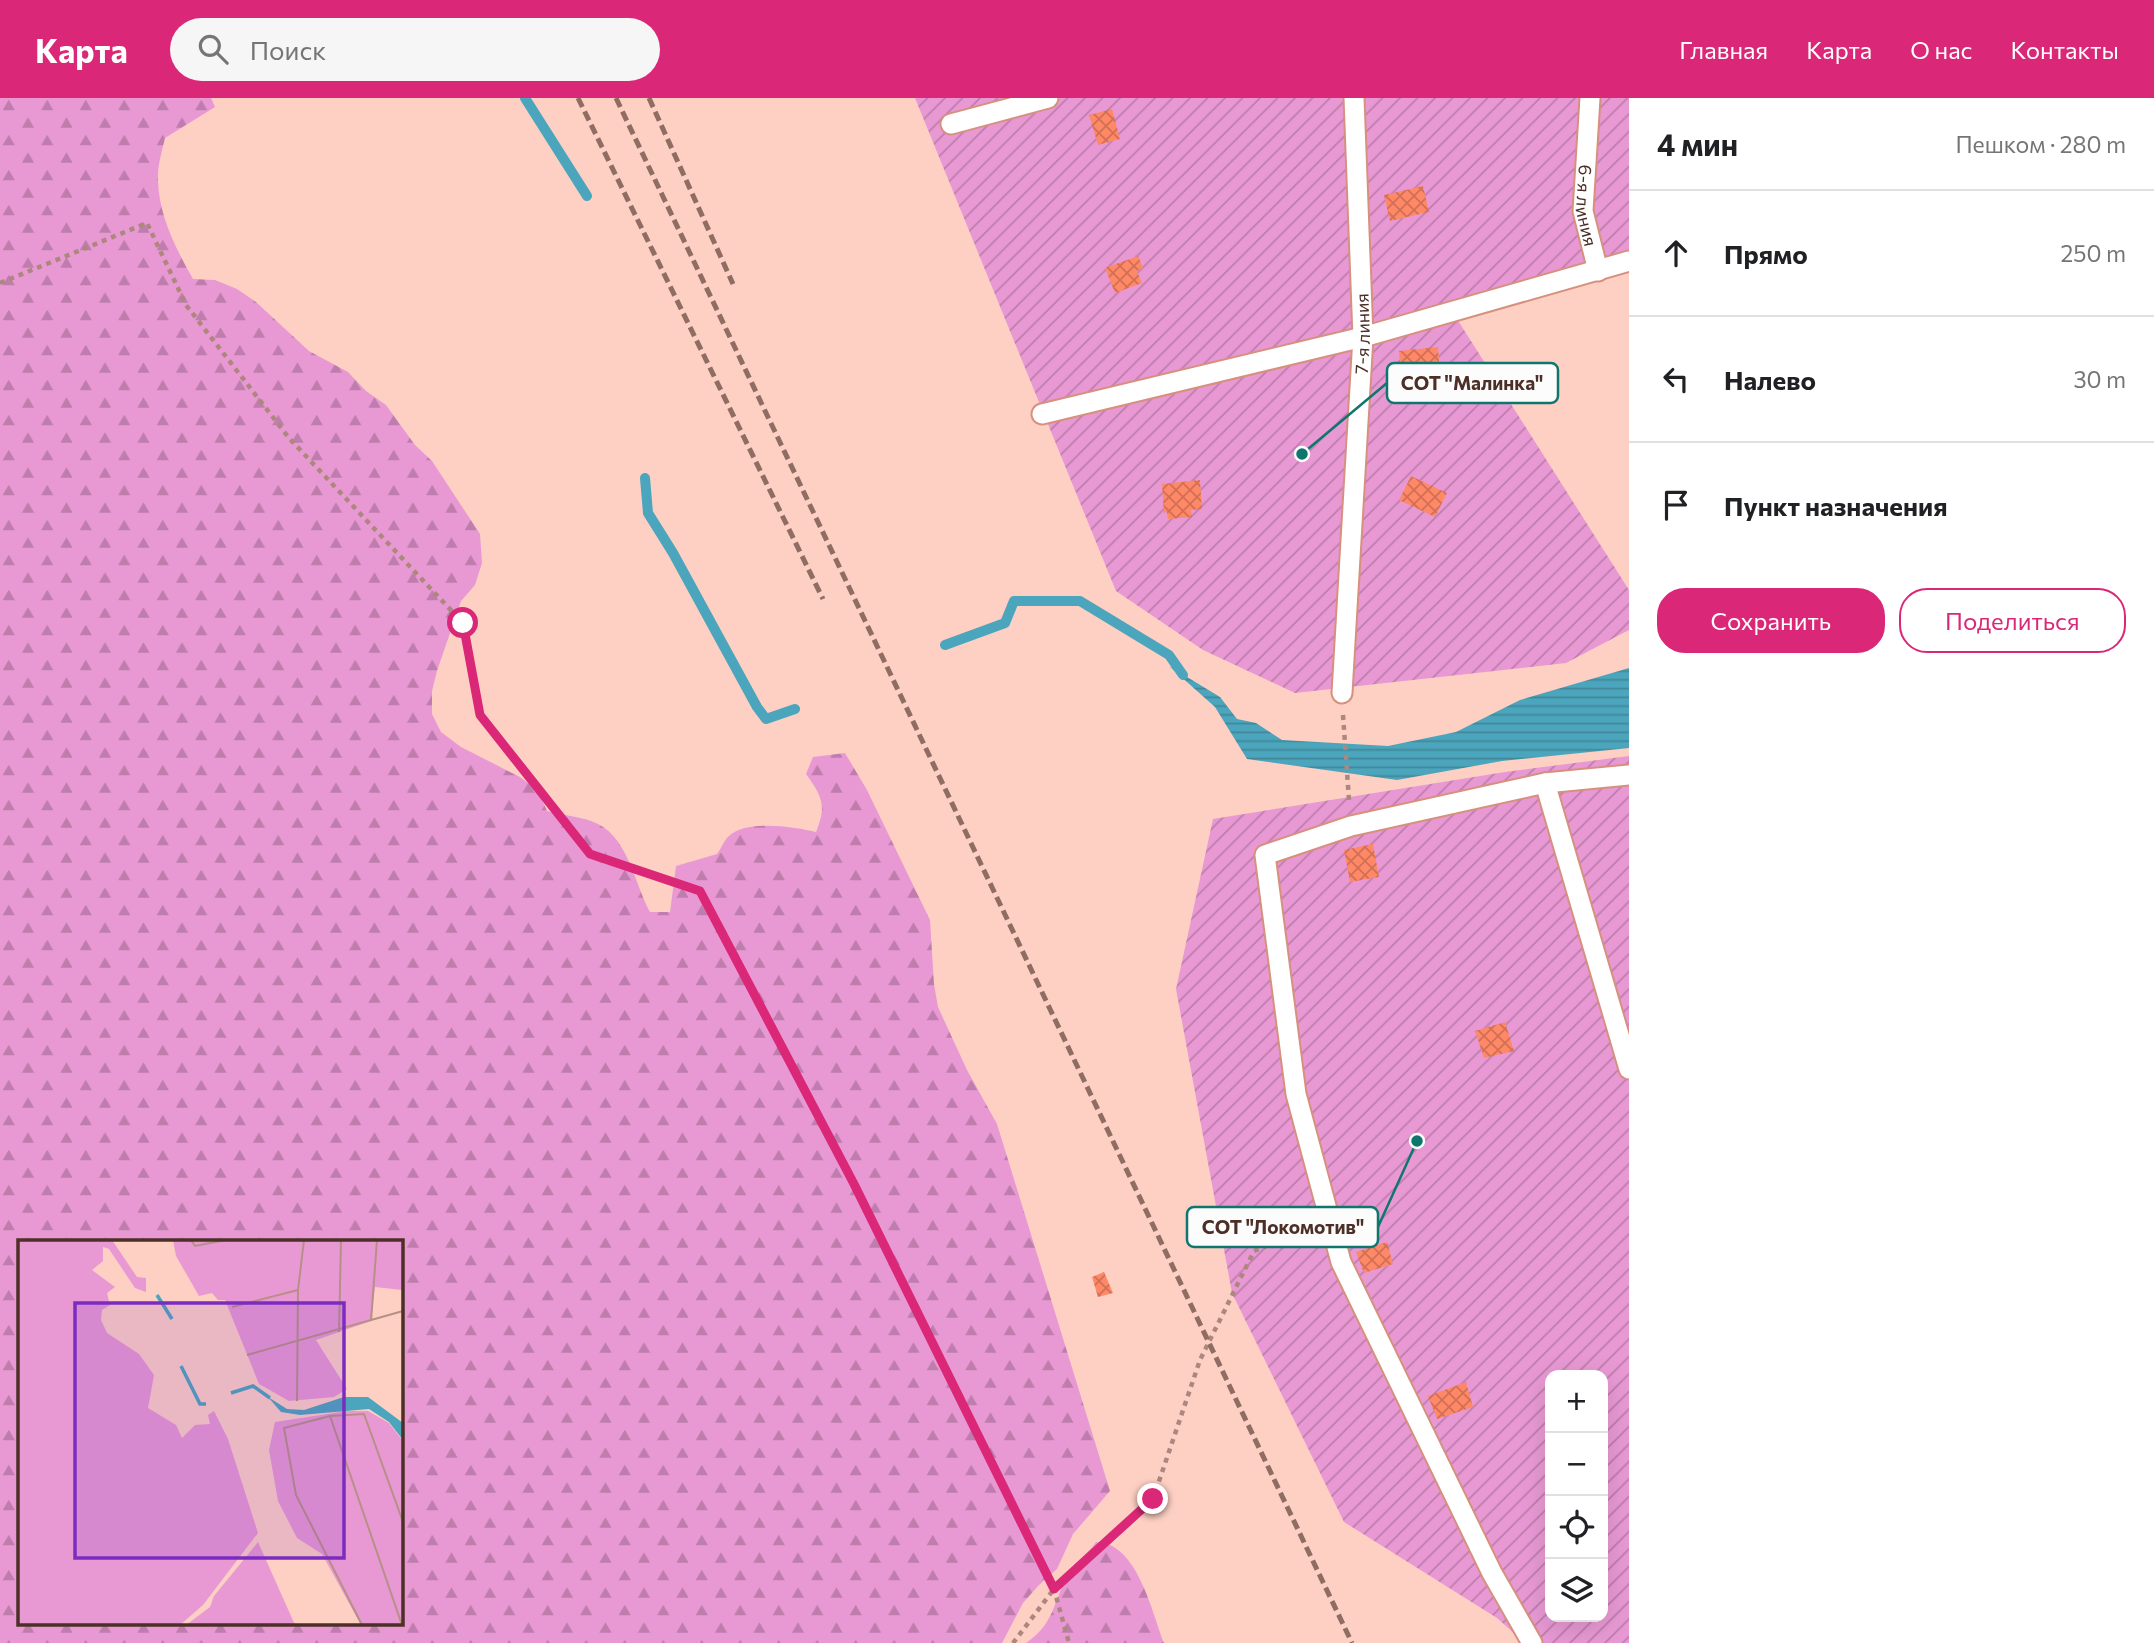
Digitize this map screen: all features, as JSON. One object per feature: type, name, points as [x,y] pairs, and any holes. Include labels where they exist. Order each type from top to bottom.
[{"type":"lane","points":[[951,124],[1048,98]]},
{"type":"lane","name":"7-я линия","points":[[1342,693],[1363,337],[1354,98]]},
{"type":"lane","name":"6-я линия","points":[[1590,98],[1583,211],[1598,271]]},
{"type":"lane","points":[[1042,414],[1363,337],[1629,261]]},
{"type":"lane","points":[[1532,1643],[1492,1573],[1341,1262],[1296,1094],[1265,855],[1351,826],[1545,783],[1629,775]]},
{"type":"lane","points":[[1545,783],[1629,1069]]},
{"type":"path","points":[[0,283],[147,223],[186,305],[289,438],[463,623],[480,715],[590,854],[700,891],[854,1184],[1054,1589],[1069,1643]]},
{"type":"path","points":[[1343,726],[1348,786]]},
{"type":"path","points":[[1013,1643],[1054,1589],[1153,1499],[1200,1360],[1254,1251],[1331,1222]]},
{"type":"green space","points":[[0,98],[211,98],[215,107],[165,138],[158,170],[159,194],[165,219],[193,279],[215,280],[237,289],[256,302],[309,351],[348,372],[366,391],[386,405],[415,445],[432,461],[480,534],[482,563],[475,585],[461,601],[437,671],[432,691],[432,714],[441,732],[461,747],[520,777],[538,791],[547,811],[586,819],[604,827],[614,836],[622,847],[650,912],[670,912],[676,866],[717,854],[727,838],[737,831],[771,826],[816,832],[821,815],[821,802],[806,774],[813,757],[845,753],[867,790],[930,920],[938,1007],[967,1070],[997,1124],[1110,1491],[1073,1534],[1057,1569],[1023,1603],[1002,1643],[0,1643]]},
{"type":"green space","points":[[915,98],[1629,98],[1629,263],[1457,319],[1629,590],[1629,630],[1566,663],[1295,693],[1203,650],[1116,591]]},
{"type":"green space","points":[[1629,756],[1629,1643],[1525,1643],[1497,1618],[1344,1522],[1232,1293],[1176,989],[1213,819],[1505,772]]},
{"type":"green space","points":[[1096,1542],[1110,1545],[1122,1553],[1132,1566],[1148,1597],[1164,1643],[1026,1643],[1049,1619],[1071,1570]]},
{"type":"water","points":[[1169,666],[1220,697],[1237,719],[1256,723],[1282,740],[1388,746],[1456,732],[1520,700],[1629,668],[1629,748],[1502,761],[1397,780],[1247,759],[1215,707]]},
{"type":"building","points":[[1112,109],[1120,139],[1098,145],[1089,115]]},
{"type":"building","points":[[1423,186],[1429,212],[1390,221],[1384,195]]},
{"type":"building","points":[[1138,256],[1143,268],[1137,271],[1142,283],[1115,293],[1105,268]]},
{"type":"building","points":[[1438,347],[1440,374],[1401,377],[1399,351]]},
{"type":"building","points":[[1411,476],[1447,493],[1435,517],[1399,500]]},
{"type":"building","points":[[1200,480],[1202,509],[1191,510],[1192,517],[1168,519],[1167,512],[1164,513],[1162,484]]},
{"type":"building","points":[[1373,844],[1379,877],[1350,882],[1344,850]]},
{"type":"building","points":[[1505,1022],[1514,1051],[1484,1058],[1475,1031]]},
{"type":"building","points":[[1387,1242],[1393,1264],[1364,1273],[1356,1252]]},
{"type":"building","points":[[1104,1272],[1113,1293],[1098,1297],[1092,1277]]},
{"type":"building","points":[[1466,1382],[1473,1407],[1437,1419],[1428,1396]]},
{"type":"waterway","points":[[525,98],[587,196]]},
{"type":"waterway","points":[[645,478],[648,513],[673,553],[757,707],[766,719],[795,709]]},
{"type":"waterway","points":[[945,645],[1005,623],[1014,601],[1080,601],[1169,655],[1183,675]]},
{"type":"railway","points":[[578,98],[823,599]]},
{"type":"railway","points":[[616,98],[1352,1643]]},
{"type":"railway","points":[[649,98],[733,284]]},
{"type":"place","name":"СОТ \"Малинка\"","points":[[1302,454]]},
{"type":"place","name":"СОТ \"Локомотив\"","points":[[1417,1141]]},
{"type":"route","points":[[463,623],[480,715],[590,854],[700,891],[854,1184],[1054,1589],[1153,1499]]}]
